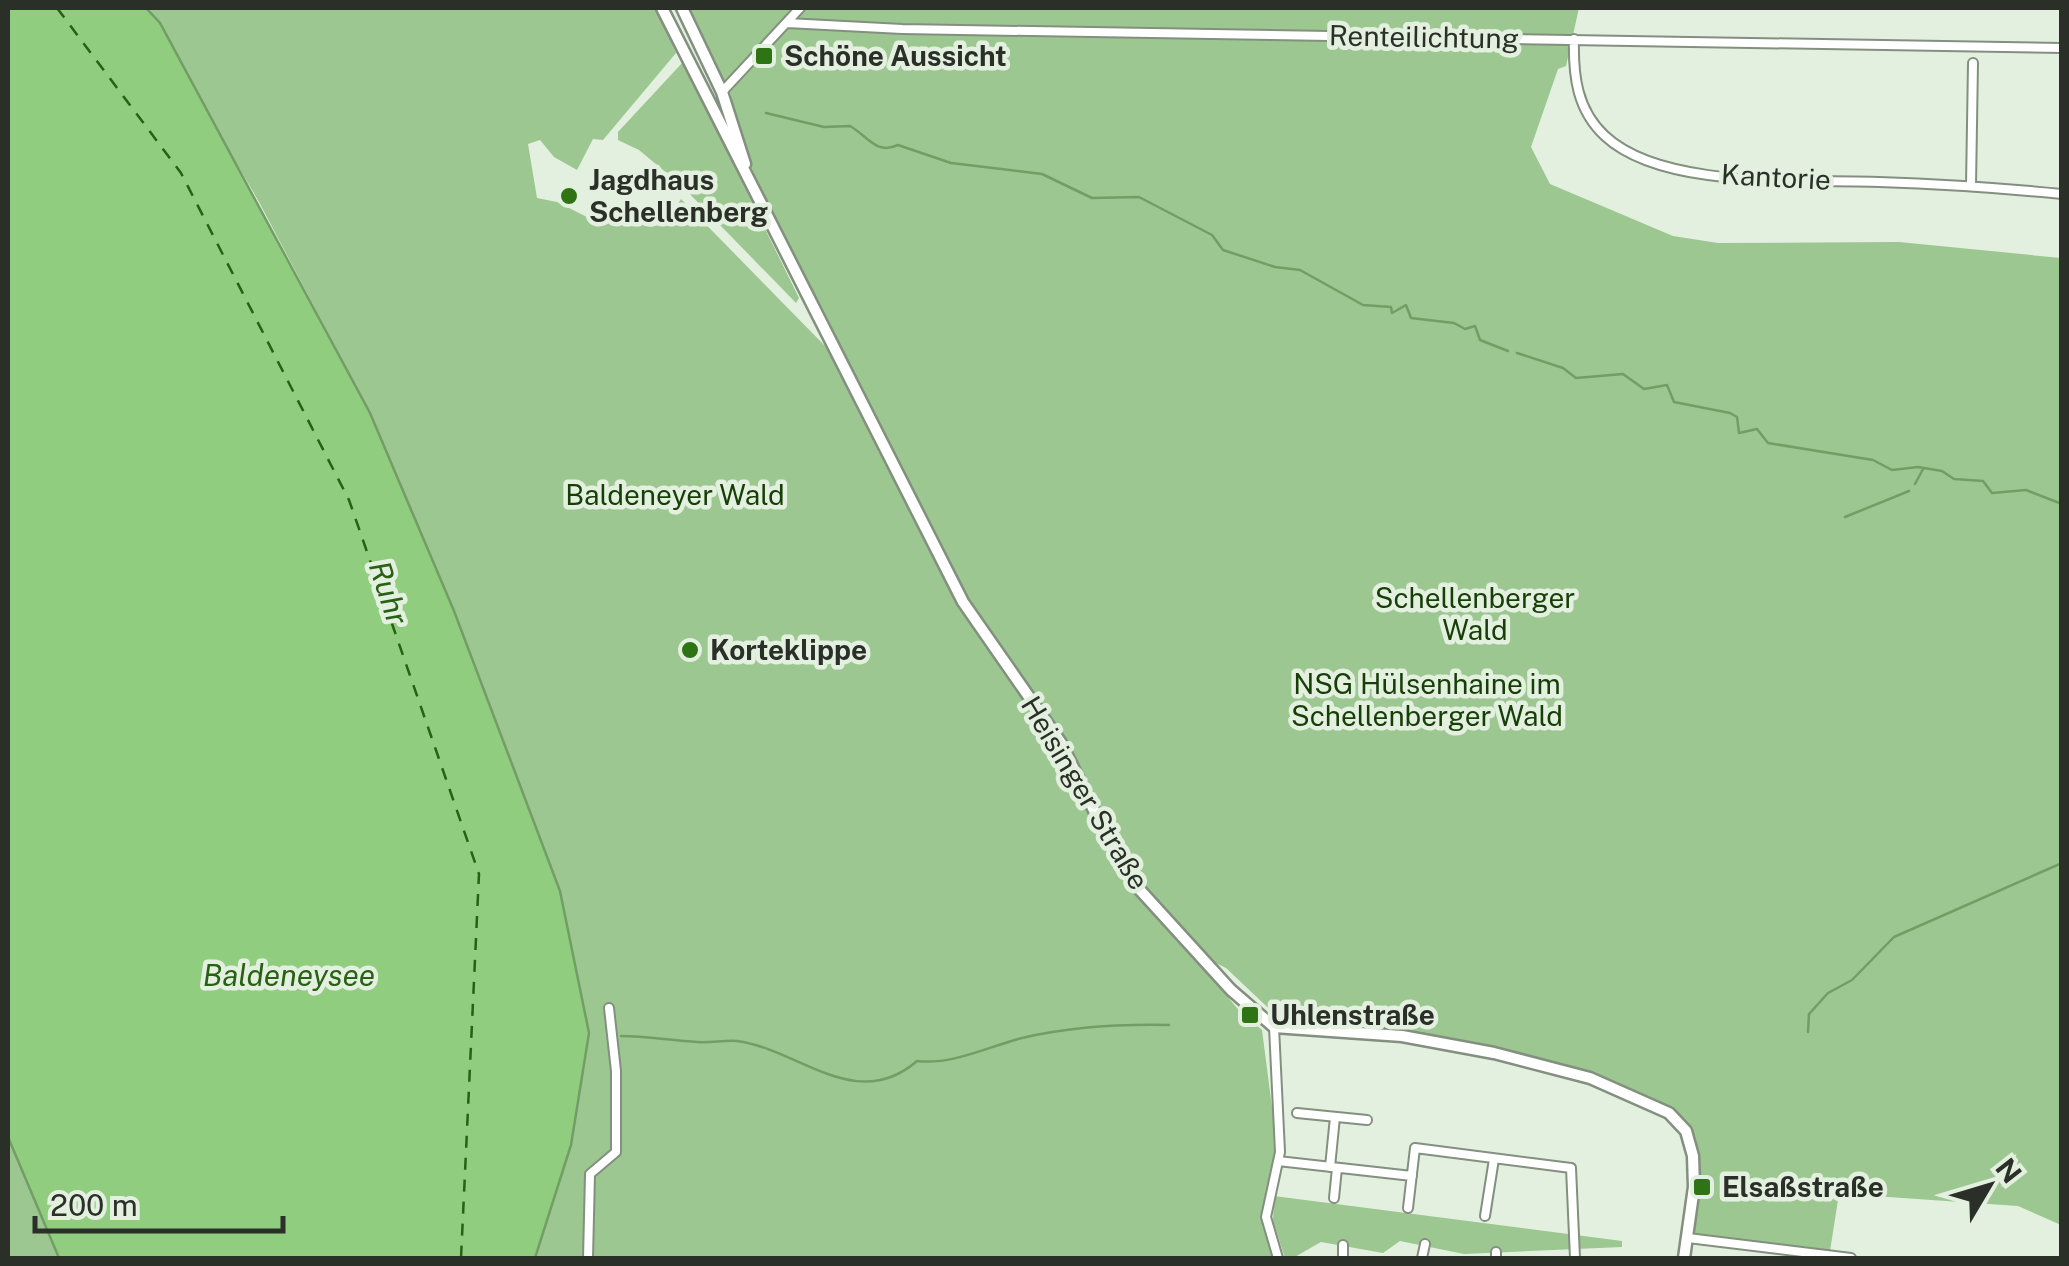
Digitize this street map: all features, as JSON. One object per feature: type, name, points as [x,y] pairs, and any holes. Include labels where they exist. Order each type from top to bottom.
[{"type":"main road","name":"Heisinger Straße","points":[[662,8],[754,194],[865,402],[962,602],[1061,743],[1121,863],[1156,909],[1231,990],[1274,1027]]},
{"type":"main road","name":"Heisinger Straße","points":[[682,8],[722,92],[754,194]]},
{"type":"main road","points":[[708,101],[722,92]]},
{"type":"main road","points":[[1274,1027],[1402,1036],[1510,1056],[1590,1078],[1669,1114],[1686,1131],[1692,1147],[1684,1258]]},
{"type":"street","points":[[722,92],[800,8]]},
{"type":"street","name":"Renteilichtung","points":[[786,23],[2062,48]]},
{"type":"street","name":"Kantorie","points":[[1574,39],[1575,82],[1584,108],[1606,137],[1635,156],[1665,166],[1729,175],[2062,194]]},
{"type":"street","points":[[1972,186],[1973,62]]},
{"type":"street","points":[[588,1258],[590,1174],[615,1156],[616,1146],[616,1071],[608,1008]]},
{"type":"street","points":[[1274,1027],[1281,1140],[1266,1217],[1278,1258]]},
{"type":"street","points":[[1297,1113],[1367,1120]]},
{"type":"street","points":[[1334,1198],[1335,1117]]},
{"type":"street","points":[[1408,1208],[1415,1148],[1572,1168],[1575,1258]]},
{"type":"street","points":[[1484,1216],[1494,1158]]},
{"type":"street","points":[[1278,1162],[1412,1176]]},
{"type":"street","points":[[1688,1238],[1852,1258]]},
{"type":"street","points":[[1422,1258],[1425,1244]]},
{"type":"street","points":[[1342,1245],[1343,1258]]},
{"type":"green space","name":"Baldeneyer Wald","points":[[146,8],[658,8],[676,53],[603,140],[593,139],[577,170],[554,157],[540,140],[528,144],[537,198],[557,202],[587,217],[620,215],[651,227],[666,223],[681,199],[828,349],[964,615],[1059,749],[1116,864],[1237,1008],[1262,1030],[1277,1146],[1263,1215],[1275,1258],[535,1258],[571,1145],[589,1033],[454,611],[370,413],[259,202]]},
{"type":"green space","name":"Schellenberger Wald","points":[[686,8],[1579,8],[1566,66],[1558,69],[1531,147],[1550,184],[1673,236],[1718,243],[1899,242],[2061,258],[2061,1225],[2018,1206],[1845,1194],[1838,1200],[1830,1251],[1689,1238],[1689,1134],[1649,1102],[1493,1048],[1390,1028],[1283,1022],[1226,968],[1209,960],[1133,876],[1066,743],[964,595],[758,186],[732,113],[731,94]]},
{"type":"green space","points":[[683,62],[799,298],[796,303],[681,185],[639,150],[618,140],[618,132]]},
{"type":"green space","points":[[8,1137],[59,1258],[8,1258]]},
{"type":"green space","points":[[1274,1196],[1622,1241],[1622,1247],[1464,1254],[1400,1241],[1383,1253],[1321,1242],[1293,1258],[1285,1258],[1273,1221]]},
{"type":"water","name":"Baldeneysee","points":[[8,8],[146,8],[160,23],[370,413],[454,611],[560,891],[589,1033],[571,1145],[535,1258],[59,1258],[8,1137]]},
{"type":"waterway","points":[[766,113],[824,127],[850,126],[878,146],[898,145],[951,163],[1042,174],[1092,198],[1139,197],[1212,235],[1223,250],[1275,267],[1300,270],[1363,305],[1391,307],[1392,313],[1406,305],[1411,318],[1454,323],[1465,329],[1475,326],[1480,340],[1508,351]]},
{"type":"waterway","points":[[1517,353],[1563,368],[1576,378],[1623,374],[1644,389],[1667,385],[1674,402],[1730,413],[1737,417],[1739,433],[1757,429],[1768,443],[1873,460],[1892,470],[1918,467],[1942,471],[1954,479],[1983,481],[1992,493],[2026,490],[2062,504]]},
{"type":"waterway","points":[[1915,484],[1923,469]]},
{"type":"waterway","points":[[1845,517],[1909,491]]},
{"type":"waterway","points":[[1808,1032],[1809,1014],[1828,993],[1852,980],[1894,937],[2062,863]]},
{"type":"waterway","points":[[621,1036],[737,1041],[760,1046],[827,1074],[872,1081],[894,1076],[917,1061],[957,1058],[1040,1034],[1095,1027],[1169,1025]]},
{"type":"ferry route","points":[[57,8],[181,173],[349,500],[479,874],[461,1258]]},
{"type":"place","name":"Schöne Aussicht","points":[[764,56]]},
{"type":"place","name":"Jagdhaus Schellenberg","points":[[569,196]]},
{"type":"place","name":"Korteklippe","points":[[690,650]]},
{"type":"place","name":"Uhlenstraße","points":[[1250,1015]]},
{"type":"place","name":"Elsaßstraße","points":[[1702,1187]]},
{"type":"water label","name":"Ruhr","points":[[388,593]]},
{"type":"park label","name":"NSG Hülsenhaine im Schellenberger Wald","points":[[1427,700]]}]
